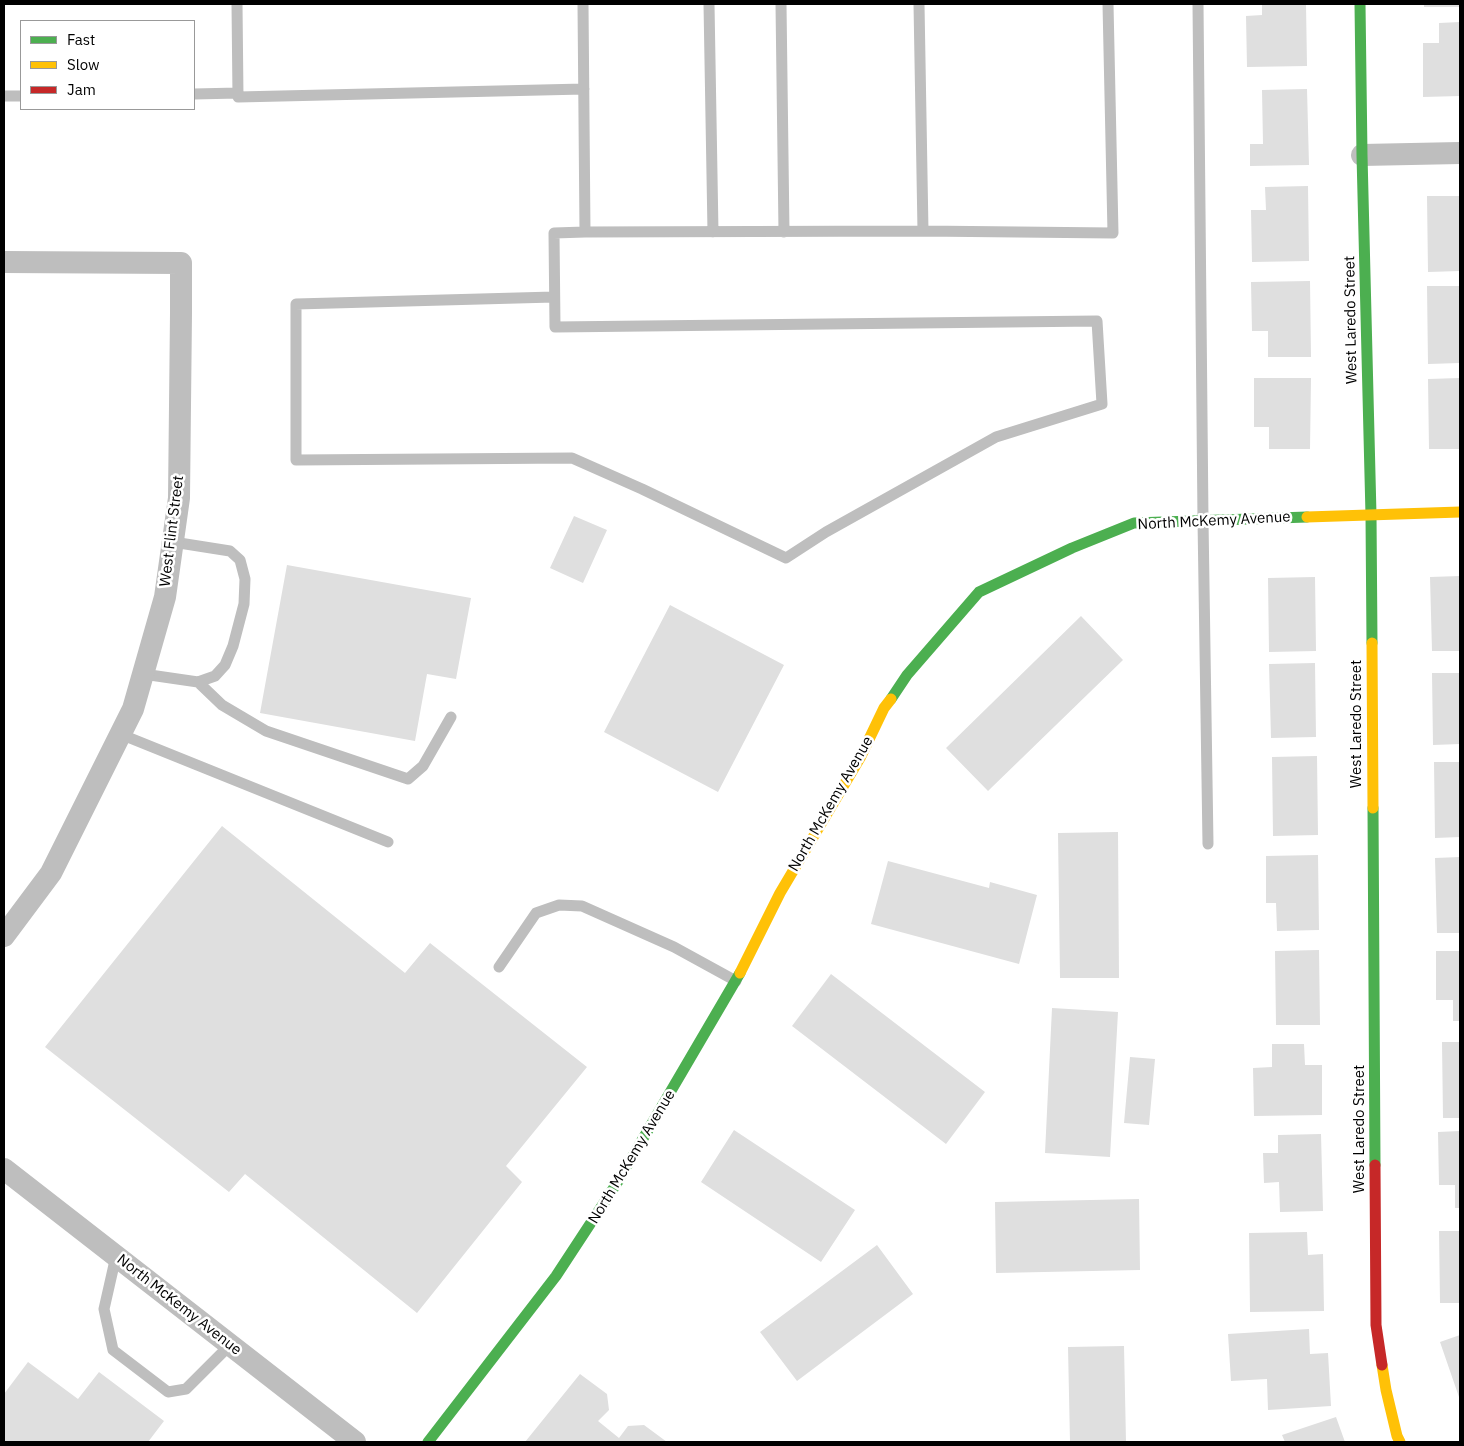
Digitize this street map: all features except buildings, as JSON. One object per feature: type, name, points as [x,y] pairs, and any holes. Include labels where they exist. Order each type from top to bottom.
[{"type":"street","name":"West Laredo Street","points":[[1360,4],[1371,515],[1376,1325],[1386,1390],[1396,1436],[1400,1442]]},
{"type":"street","points":[[1362,155],[1460,153]]},
{"type":"street","name":"West Flint Street","points":[[4,262],[181,263],[179,498],[165,597],[133,709],[51,873],[4,936]]},
{"type":"street","name":"North McKemy Avenue","points":[[428,1442],[556,1276],[618,1183],[736,981],[780,893],[860,758],[884,708],[907,675],[979,592],[1072,548],[1134,523],[1460,512]]},
{"type":"street","name":"North McKemy Avenue","points":[[4,1169],[355,1442]]},
{"type":"lane","points":[[237,4],[238,97],[584,89]]},
{"type":"lane","points":[[584,4],[586,232]]},
{"type":"lane","points":[[709,4],[713,232]]},
{"type":"lane","points":[[780,4],[784,232]]},
{"type":"lane","points":[[919,4],[923,231]]},
{"type":"lane","points":[[554,297],[296,304],[296,460],[572,458],[642,489],[786,558],[826,532],[996,437],[1102,404],[1097,321],[554,327],[554,297],[554,233],[923,231],[1113,233],[1108,4]]},
{"type":"lane","points":[[1198,4],[1208,844]]},
{"type":"lane","points":[[195,94],[238,93]]},
{"type":"lane","points":[[4,96],[20,96]]},
{"type":"lane","points":[[143,674],[198,682],[214,676],[225,666],[233,646],[244,604],[245,579],[240,560],[230,551],[173,542]]},
{"type":"lane","points":[[198,682],[222,705],[266,731],[408,779],[423,766],[451,717]]},
{"type":"lane","points":[[120,734],[388,842]]},
{"type":"lane","points":[[499,967],[536,913],[560,905],[582,906],[674,947],[736,981]]},
{"type":"lane","points":[[116,1256],[104,1309],[113,1350],[120,1356],[168,1392],[186,1389],[230,1345]]},
{"type":"traffic: fast","points":[[1360,4],[1372,643]]},
{"type":"traffic: fast","points":[[891,699],[907,675],[979,592],[1072,548],[1134,523],[1307,517]]},
{"type":"traffic: fast","points":[[1373,808],[1375,1165]]},
{"type":"traffic: fast","points":[[428,1442],[556,1276],[617,1183],[740,973]]},
{"type":"traffic: slow","points":[[1307,517],[1460,512]]},
{"type":"traffic: slow","points":[[1372,643],[1373,808]]},
{"type":"traffic: slow","points":[[740,973],[780,893],[860,758],[884,708],[891,699]]},
{"type":"traffic: slow","points":[[1382,1365],[1386,1390],[1400,1442]]},
{"type":"traffic: jam","points":[[1375,1165],[1376,1325],[1382,1365]]}]
